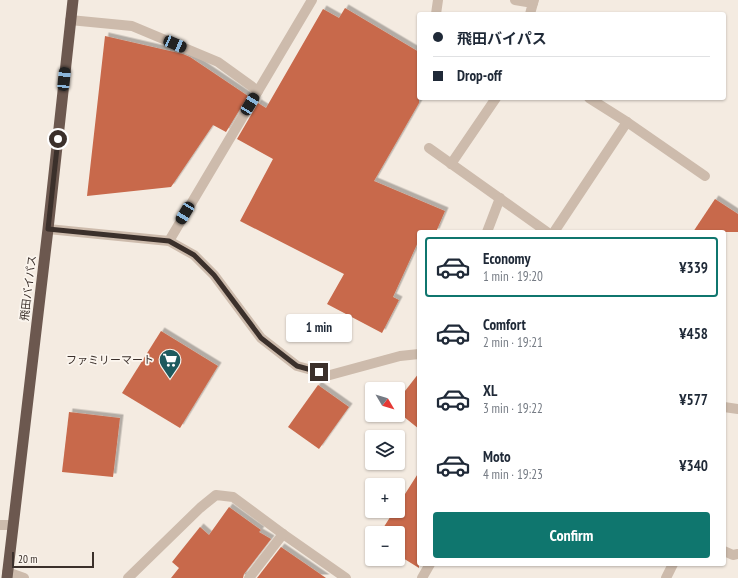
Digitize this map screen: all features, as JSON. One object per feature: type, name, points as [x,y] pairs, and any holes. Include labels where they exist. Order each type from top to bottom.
[{"type":"highway","name":"飛田バイパス","points":[[7,575],[48,229],[72,0]]},
{"type":"street","points":[[169,241],[312,0]]},
{"type":"street","points":[[436,12],[438,0]]},
{"type":"street","points":[[515,0],[533,1],[530,12]]},
{"type":"street","points":[[70,20],[132,26],[218,62],[258,91]]},
{"type":"street","points":[[451,164],[495,100]]},
{"type":"street","points":[[592,100],[628,122],[705,176]]},
{"type":"street","points":[[555,230],[628,122]]},
{"type":"street","points":[[429,148],[544,230]]},
{"type":"street","points":[[488,230],[500,198]]},
{"type":"street","points":[[48,229],[169,241],[194,255],[214,275],[261,338],[297,366],[330,375],[400,356],[417,354]]},
{"type":"street","points":[[726,406],[738,409]]},
{"type":"street","points":[[128,578],[200,508],[216,495],[233,497],[282,534],[346,578]]},
{"type":"street","points":[[0,525],[13,525]]},
{"type":"street","points":[[249,578],[282,534]]},
{"type":"street","points":[[726,552],[733,555],[738,554]]},
{"type":"street","points":[[422,578],[429,566]]},
{"type":"street","points":[[666,578],[672,566]]},
{"type":"street","points":[[7,575],[24,578]]},
{"type":"building","points":[[345,8],[417,51],[417,100],[419,100],[419,103],[374,181],[445,211],[437,230],[417,230],[417,244],[393,297],[399,300],[382,333],[327,304],[344,274],[240,221],[273,159],[237,139],[258,103],[266,108],[323,9],[339,18]]},
{"type":"building","points":[[105,36],[183,54],[190,57],[248,96],[226,132],[213,125],[171,187],[87,196]]},
{"type":"building","points":[[715,199],[738,214],[738,232],[726,232],[726,230],[694,230]]},
{"type":"building","name":"ファミリーマート","points":[[161,331],[218,366],[180,428],[122,393]]},
{"type":"building","points":[[417,376],[417,427],[405,418],[405,391]]},
{"type":"building","points":[[318,385],[349,407],[319,449],[288,427]]},
{"type":"building","points":[[69,412],[120,418],[113,477],[62,472]]},
{"type":"building","points":[[417,475],[417,566],[419,566],[419,568],[405,559],[405,526],[384,526],[390,518],[405,518],[405,494]]},
{"type":"building","points":[[229,507],[261,530],[259,532],[271,539],[244,574],[243,578],[171,578],[179,568],[172,562],[200,527],[209,535]]},
{"type":"building","points":[[281,547],[326,578],[257,578]]},
{"type":"place","name":"ファミリーマート","points":[[170,380]]},
{"type":"route","points":[[58,139],[48,229],[169,241],[194,255],[214,275],[261,338],[297,366],[319,372]]}]
